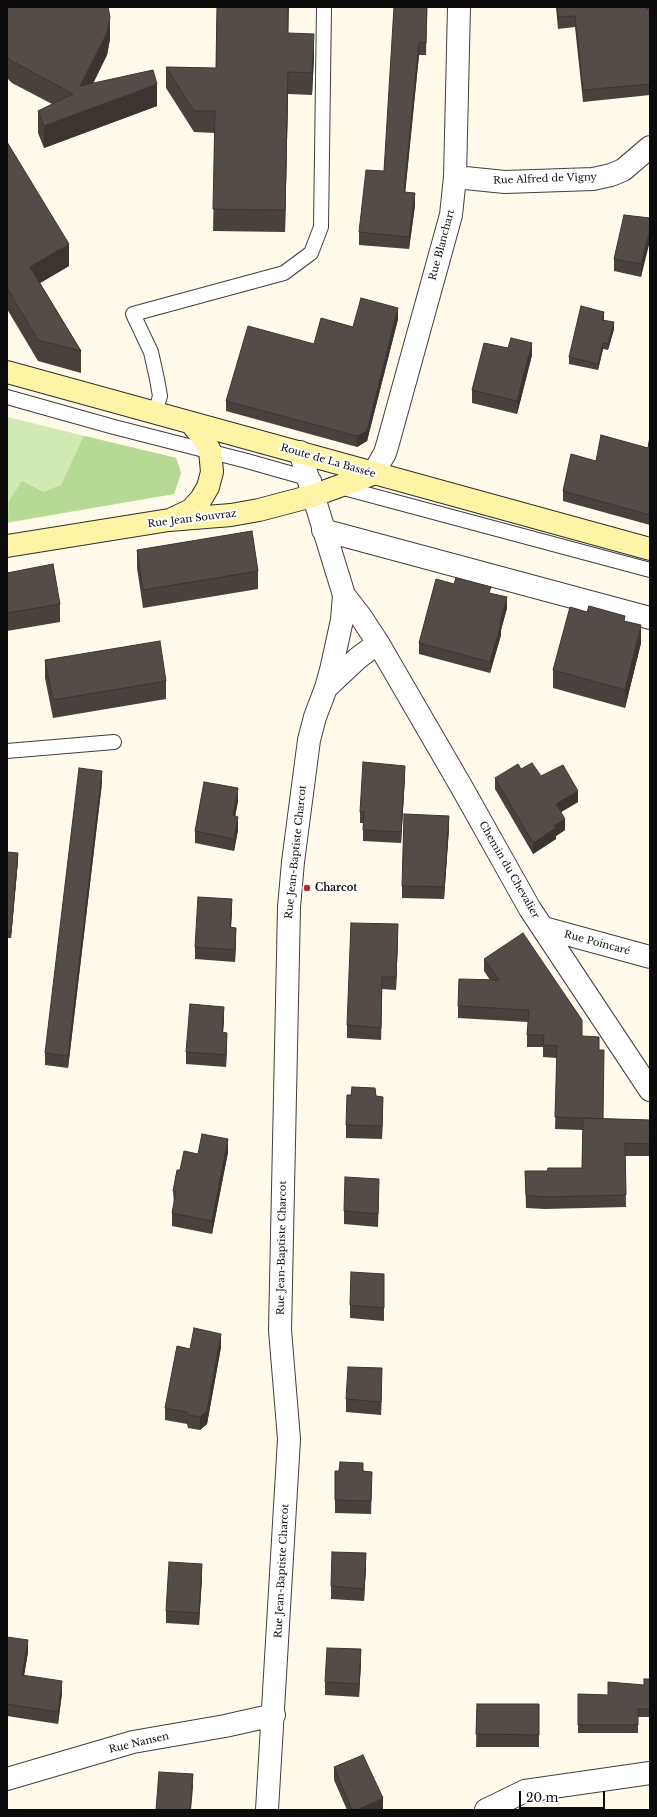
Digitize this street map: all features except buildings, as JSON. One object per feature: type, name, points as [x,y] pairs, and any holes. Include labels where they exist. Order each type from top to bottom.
[{"type":"main road","name":"Route de La Bassée","points":[[7,372],[650,550]]},
{"type":"main road","points":[[169,520],[190,510],[201,499],[208,487],[212,472],[210,451],[203,438],[191,423]]},
{"type":"main road","name":"Rue Jean Souvraz","points":[[7,546],[169,520],[231,515],[259,510],[310,487],[338,486],[373,474]]},
{"type":"street","name":"Rue Blanchart","points":[[373,474],[386,448],[451,215],[455,177],[459,7]]},
{"type":"street","name":"Rue Alfred de Vigny","points":[[455,177],[505,182],[593,179],[611,175],[623,170],[650,147]]},
{"type":"street","name":"Rue Jean-Baptiste Charcot","points":[[300,452],[344,595],[378,643],[358,658],[326,688]]},
{"type":"street","points":[[323,530],[650,618]]},
{"type":"street","name":"Rue Jean-Baptiste Charcot","points":[[267,1810],[274,1715],[289,1438],[280,1330],[289,907],[293,862],[309,740],[315,717],[326,688],[342,620],[344,595]]},
{"type":"street","name":"Chemin du Chevalier","points":[[378,643],[530,909],[650,1090]]},
{"type":"street","name":"Rue Poincaré","points":[[544,928],[650,957]]},
{"type":"street","name":"Rue Nansen","points":[[7,1779],[133,1742],[224,1726],[274,1715]]},
{"type":"street","points":[[486,1810],[525,1791],[650,1773]]},
{"type":"lane","points":[[155,413],[160,396],[157,379],[151,352],[133,314],[284,273],[311,253],[321,227],[324,7]]},
{"type":"lane","points":[[7,397],[114,427],[210,451],[310,487]]},
{"type":"lane","points":[[338,486],[650,570]]},
{"type":"lane","points":[[7,751],[114,742]]},
{"type":"green space","points":[[7,417],[176,458],[181,473],[174,494],[7,523]]},
{"type":"green space","points":[[84,436],[176,458],[181,473],[174,494],[8,522],[9,501],[22,481],[43,492],[61,485]]},
{"type":"place","name":"Charcot","points":[[307,888]]}]
